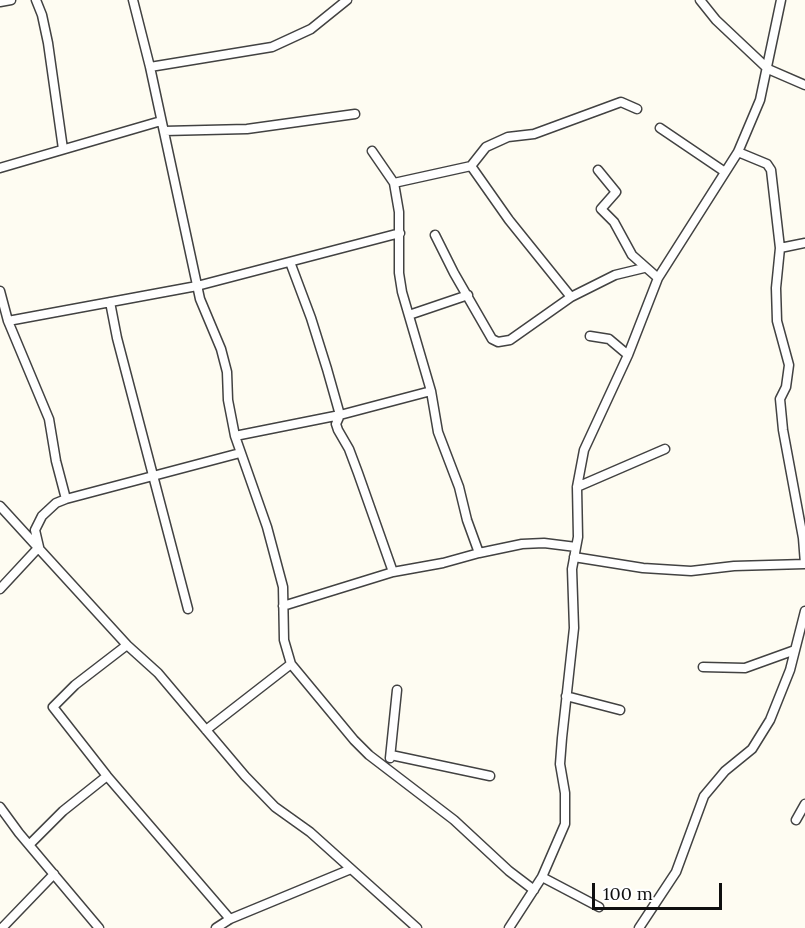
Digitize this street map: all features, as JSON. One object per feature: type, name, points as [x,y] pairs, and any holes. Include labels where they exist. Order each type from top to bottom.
[{"type":"street","points":[[0,2],[11,0]]},
{"type":"street","points":[[36,0],[48,43],[63,149]]},
{"type":"street","points":[[133,0],[150,66],[200,299],[221,349],[227,372],[228,400],[240,453],[267,527],[283,587],[284,640],[291,664],[369,755],[388,767],[408,786],[454,820],[509,871],[534,890]]},
{"type":"street","points":[[150,66],[272,47],[311,29],[347,0]]},
{"type":"street","points":[[700,0],[716,20],[768,69],[805,85]]},
{"type":"street","points":[[509,928],[542,877],[565,824],[565,793],[560,764],[574,628],[572,568],[576,547],[577,487],[584,450],[628,355],[658,278],[738,152],[760,100],[782,0]]},
{"type":"street","points":[[394,183],[471,166],[486,147],[508,137],[534,134],[621,102],[637,109]]},
{"type":"street","points":[[164,131],[247,129],[356,114]]},
{"type":"street","points":[[0,168],[162,121]]},
{"type":"street","points":[[660,128],[725,172]]},
{"type":"street","points":[[372,151],[394,183],[400,233],[399,273],[402,292],[430,391],[438,432],[459,487],[467,520],[479,553]]},
{"type":"street","points":[[574,557],[643,568],[691,571],[734,566],[805,564],[804,538],[783,430],[780,399],[786,387],[789,365],[777,321],[776,288],[780,248],[770,167],[738,152]]},
{"type":"street","points":[[471,166],[509,220],[571,297]]},
{"type":"street","points":[[598,170],[616,192],[601,209],[614,222],[632,255],[658,278]]},
{"type":"street","points":[[8,321],[197,286],[400,233]]},
{"type":"street","points":[[435,235],[492,339],[498,342],[510,340],[571,297],[615,275],[644,268]]},
{"type":"street","points":[[780,248],[805,243]]},
{"type":"street","points":[[290,262],[311,318],[340,416],[336,424],[349,449],[393,572]]},
{"type":"street","points":[[0,291],[8,321],[49,418],[56,461],[66,499]]},
{"type":"street","points":[[409,315],[468,295]]},
{"type":"street","points":[[110,302],[117,338],[188,609]]},
{"type":"street","points":[[590,336],[609,339],[628,355]]},
{"type":"street","points":[[236,436],[340,416],[430,391]]},
{"type":"street","points":[[577,487],[665,449]]},
{"type":"street","points":[[39,547],[35,530],[42,516],[56,503],[240,453]]},
{"type":"street","points":[[0,506],[127,645],[158,673],[275,807],[309,832],[417,928]]},
{"type":"street","points":[[283,606],[393,572],[443,563],[522,544],[544,543],[576,547]]},
{"type":"street","points":[[0,589],[39,547]]},
{"type":"street","points":[[639,928],[676,872],[704,796],[725,771],[752,749],[770,720],[790,670],[805,611]]},
{"type":"street","points":[[127,645],[75,685],[53,707],[107,776],[230,919]]},
{"type":"street","points":[[703,667],[745,668],[795,650]]},
{"type":"street","points":[[206,730],[291,664]]},
{"type":"street","points":[[388,767],[397,690]]},
{"type":"street","points":[[566,696],[620,710]]},
{"type":"street","points":[[391,755],[490,776]]},
{"type":"street","points":[[30,844],[63,811],[107,776]]},
{"type":"street","points":[[796,820],[805,804]]},
{"type":"street","points":[[0,807],[99,928]]},
{"type":"street","points":[[216,928],[230,919],[351,869]]},
{"type":"street","points":[[2,928],[54,874]]},
{"type":"street","points":[[542,877],[599,907]]}]
